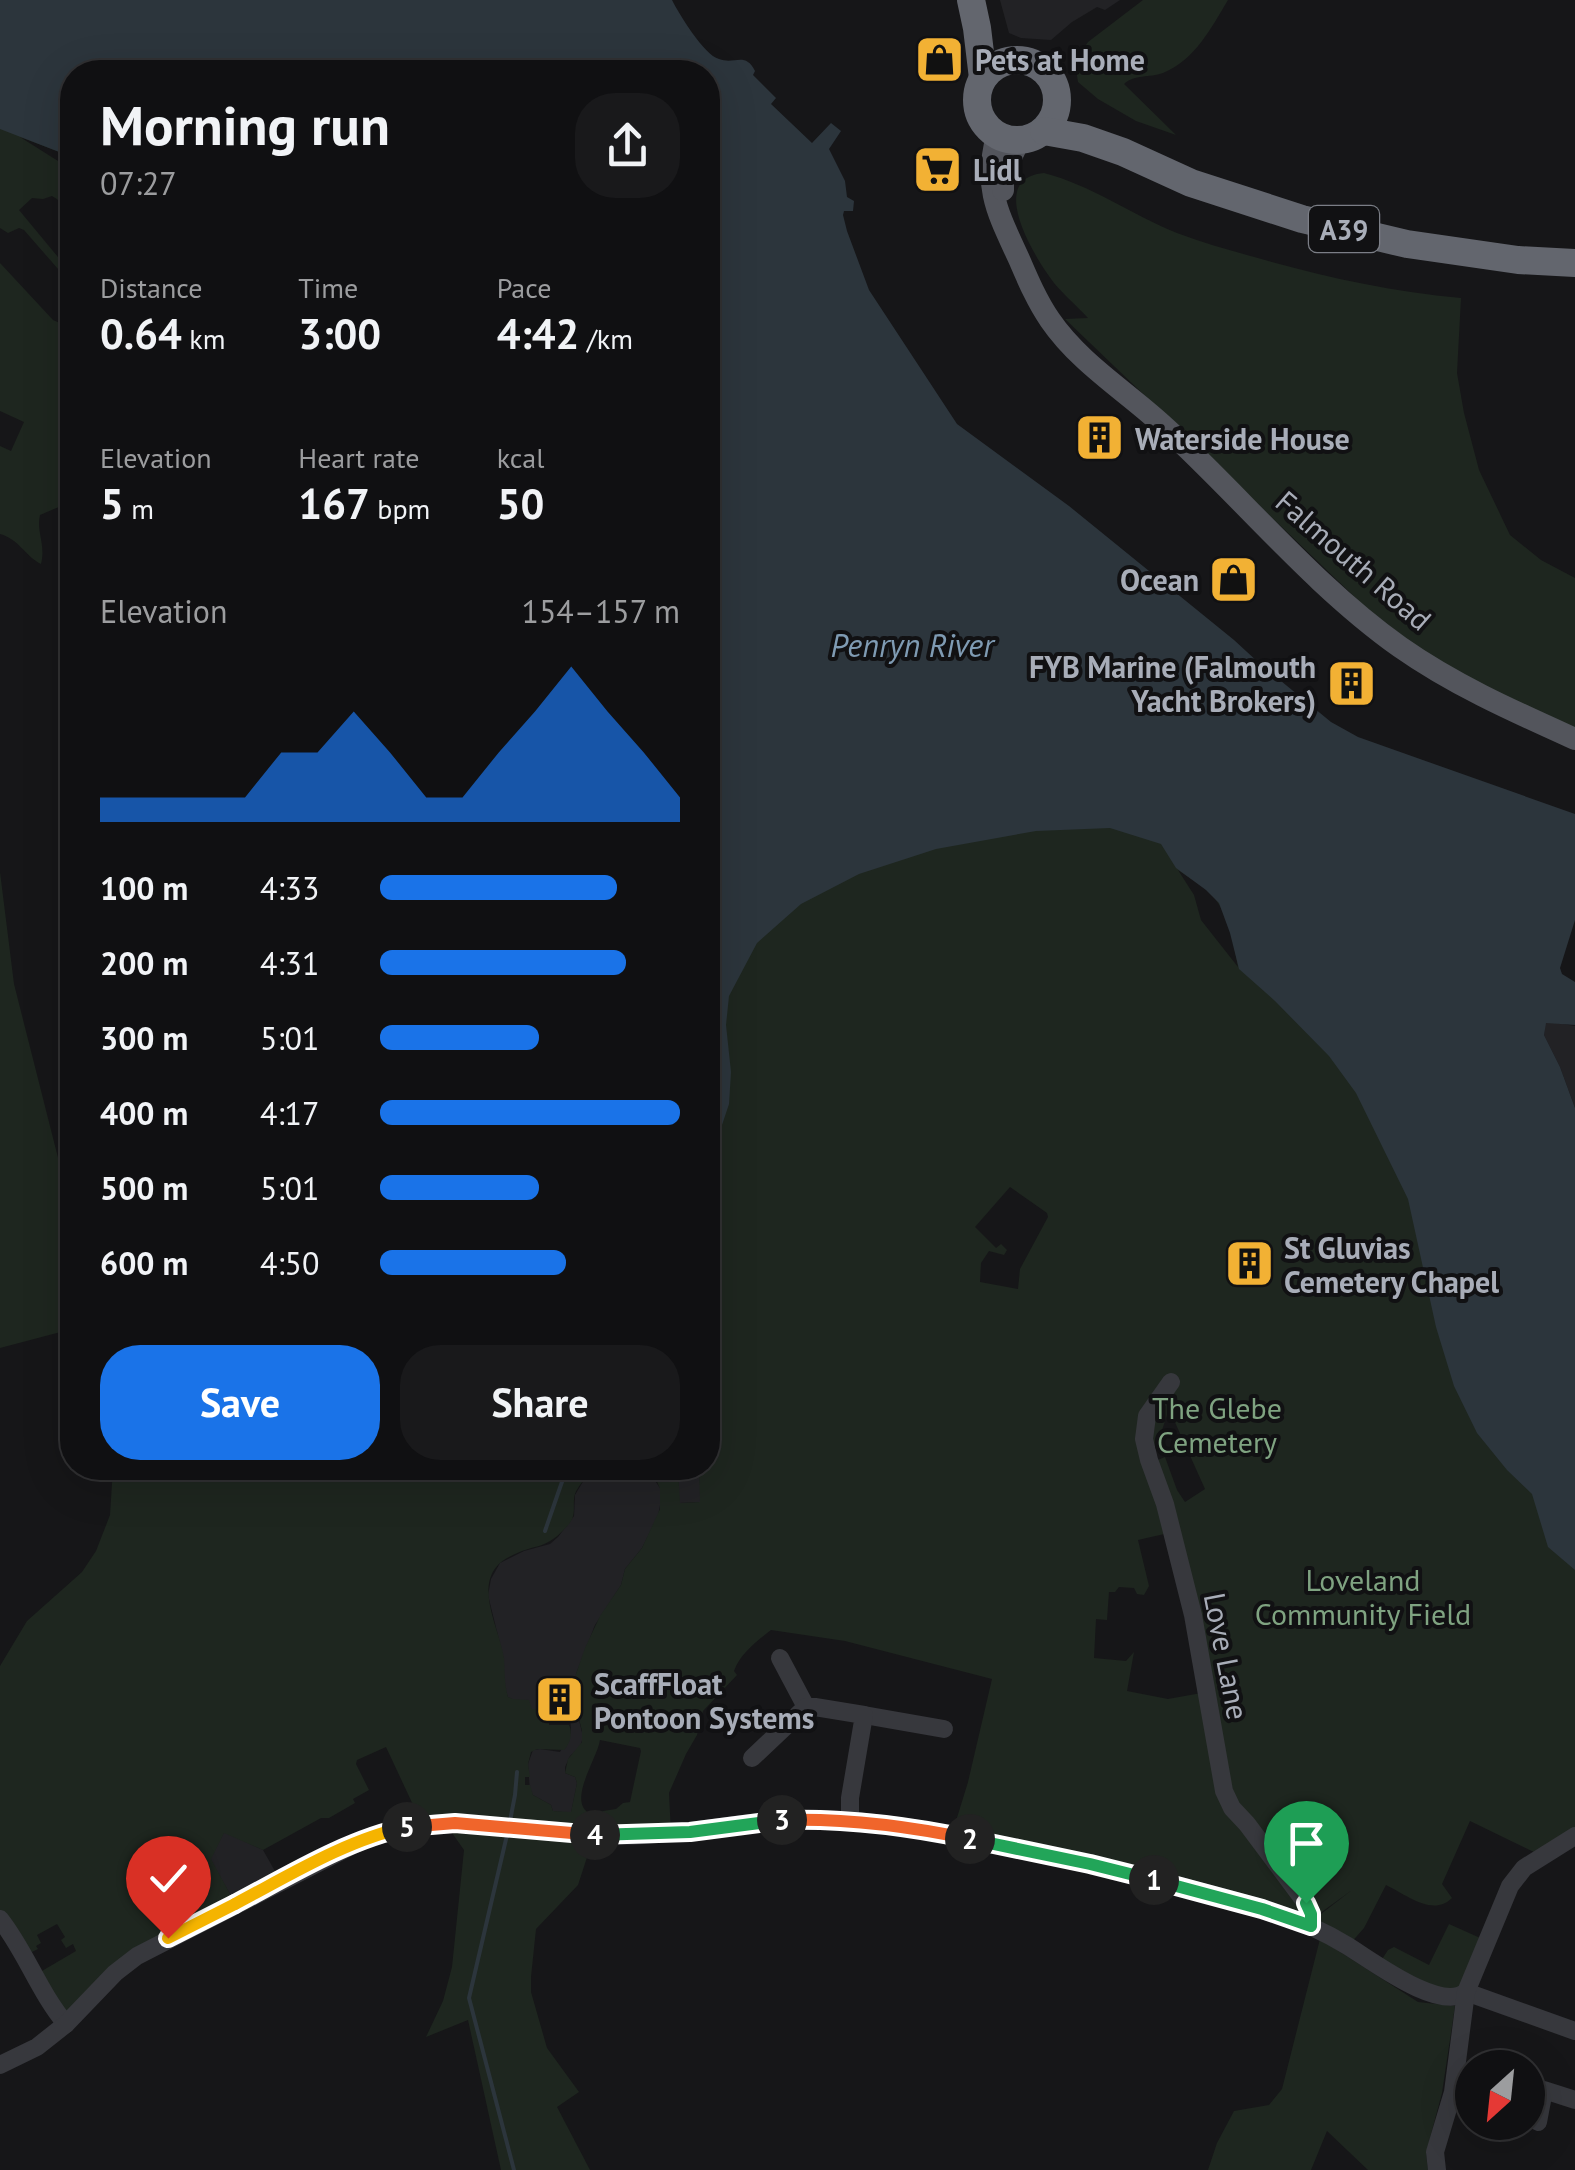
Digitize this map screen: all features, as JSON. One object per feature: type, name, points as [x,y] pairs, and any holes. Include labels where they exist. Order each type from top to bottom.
[{"type":"highway","points":[[971,0],[983,78]]},
{"type":"highway","points":[[985,0],[998,40],[1018,60]]},
{"type":"highway","points":[[1020,136],[985,126],[978,114],[977,90],[992,68],[1004,62],[1032,62],[1051,78],[1057,95]]},
{"type":"highway","name":"Falmouth Road","points":[[1020,136],[1052,121],[1057,95]]},
{"type":"highway","name":"A39","points":[[1057,95],[1123,152]]},
{"type":"highway","name":"A39","points":[[1020,136],[1083,138],[1191,183],[1302,219],[1407,244],[1575,264]]},
{"type":"main road","name":"Falmouth Road","points":[[1020,136],[1003,174],[1013,247],[1040,305],[1072,347],[1157,420],[1304,564],[1398,645],[1491,700],[1575,739]]},
{"type":"street","name":"Love Lane","points":[[1172,1382],[1147,1416],[1144,1439],[1193,1615],[1224,1791],[1232,1808],[1306,1903],[1311,1926]]},
{"type":"street","points":[[780,1658],[806,1707]]},
{"type":"street","points":[[752,1758],[806,1707],[944,1730]]},
{"type":"street","points":[[850,1821],[850,1798],[864,1715]]},
{"type":"street","points":[[0,2065],[36,2047],[66,2024],[115,1973],[138,1956],[349,1846],[392,1830],[428,1823],[640,1835],[774,1820],[850,1821],[948,1834],[1090,1864],[1243,1903],[1311,1926],[1432,1994],[1454,1998],[1466,1992],[1575,2031]]},
{"type":"street","points":[[1437,2170],[1435,2152],[1453,2092],[1466,1992],[1514,1878],[1575,1836]]},
{"type":"street","points":[[0,1920],[66,2024]]},
{"type":"street","points":[[1545,2090],[1575,2100]]},
{"type":"shaded area","points":[[1000,0],[1120,0],[1105,10],[1097,7],[1051,40],[1009,33]]},
{"type":"shaded area","points":[[1545,1023],[1575,1026],[1575,1108],[1544,1035]]},
{"type":"shaded area","points":[[584,1480],[654,1480],[661,1500],[658,1516],[642,1548],[625,1569],[621,1585],[595,1625],[576,1674],[575,1703],[583,1737],[565,1767],[565,1773],[575,1777],[577,1783],[571,1813],[553,1811],[551,1805],[533,1795],[528,1764],[533,1750],[560,1752],[571,1733],[569,1687],[549,1687],[549,1714],[508,1697],[488,1595],[500,1563],[550,1544],[558,1537],[574,1516],[575,1495]]},
{"type":"shaded area","points":[[678,1480],[700,1480],[701,1502],[679,1503]]},
{"type":"shaded area","points":[[224,1832],[263,1850],[280,1880],[235,1903],[210,1859]]},
{"type":"green space","points":[[1143,0],[1228,0],[1201,42],[1184,60],[1163,73],[1124,84],[1176,135],[1136,121],[1078,82],[1076,69],[1088,42]]},
{"type":"green space","points":[[0,33],[60,66],[60,152],[20,137],[60,163],[60,203],[52,196],[32,198],[19,210],[60,260],[60,271],[24,230],[8,233],[0,228]]},
{"type":"green space","points":[[1044,173],[1078,185],[1160,226],[1221,248],[1362,284],[1461,298],[1457,373],[1479,470],[1510,535],[1541,560],[1575,578],[1575,730],[1496,693],[1423,652],[1362,604],[1065,319],[1088,318],[1046,271],[1027,239],[1016,203],[1018,189],[1027,178]]},
{"type":"green space","points":[[0,263],[60,323],[60,506],[40,515],[41,564],[0,534],[0,446],[11,451],[24,422],[0,411]]},
{"type":"green space","points":[[831,538],[1575,1200],[1575,1835],[1542,1856],[1470,1821],[1442,1884],[1452,1898],[1428,1905],[1386,1885],[1364,1928],[1349,1945],[1312,1921],[1352,1890],[1312,1919],[952,1834],[992,1679],[845,1641],[771,1630],[744,1654],[734,1671],[737,1675],[703,1711],[697,1735],[669,1793],[671,1833],[422,1824],[386,1747],[357,1760],[369,1790],[329,1818],[321,1818],[263,1850],[224,1833],[211,1859],[235,1903],[175,1934],[66,2023],[35,1975],[76,1951],[73,1944],[66,1948],[57,1924],[37,1935],[41,1943],[32,1952],[0,1919],[0,1666],[27,1621],[82,1572],[96,1551],[110,1515],[112,1480],[584,1480],[575,1494],[569,1524],[547,1543],[519,1552],[497,1566],[489,1590],[508,1697],[529,1700],[532,1709],[549,1714],[549,1725],[570,1728],[564,1750],[531,1752],[530,1777],[525,1777],[525,1785],[530,1785],[533,1795],[551,1805],[553,1811],[571,1812],[577,1783],[575,1777],[565,1773],[568,1759],[582,1742],[575,1703],[576,1674],[600,1616],[621,1585],[625,1569],[642,1548],[660,1509],[656,1480],[679,1480],[680,1503],[700,1502],[699,1480],[720,1480],[720,866]],"holes":[[[1178,870],[1218,902],[1230,929],[1238,967],[1201,920],[1194,895]],[[1010,1187],[1047,1213],[1020,1269],[1018,1289],[980,1282],[981,1263],[989,1251],[1004,1255],[1007,1250],[1001,1244],[996,1248],[975,1227]],[[1169,1409],[1205,1489],[1185,1502],[1165,1457],[1153,1462],[1149,1446],[1163,1446],[1162,1430]],[[1173,1532],[1207,1692],[1168,1699],[1127,1691],[1134,1652],[1126,1661],[1094,1658],[1096,1619],[1107,1620],[1109,1592],[1119,1587],[1134,1588],[1137,1594],[1144,1595],[1149,1586],[1138,1540]],[[600,1740],[641,1751],[630,1802],[603,1811],[598,1817],[587,1812],[581,1795]]]},
{"type":"green space","points":[[0,872],[14,984],[60,1166],[60,1332],[0,1348]]},
{"type":"green space","points":[[450,1830],[592,1842],[578,1885],[536,1929],[531,1977],[531,1992],[547,2048],[579,2092],[557,2107],[590,2170],[501,2170],[468,2020],[426,2037],[443,2001],[452,1967],[464,1850]]},
{"type":"green space","points":[[1449,1924],[1487,1941],[1457,1997],[1379,1964],[1394,1947],[1429,1965]]},
{"type":"green space","points":[[1320,1939],[1418,2002],[1455,2006],[1442,2093],[1426,2153],[1428,2170],[1368,2170],[1327,2131],[1311,2170],[1208,2170],[1234,2111],[1269,2105],[1282,2089]]},
{"type":"water","name":"Penryn River","points":[[0,0],[672,0],[692,33],[713,56],[743,60],[751,65],[753,75],[776,98],[771,104],[812,143],[831,123],[841,131],[829,149],[845,181],[847,197],[854,201],[853,211],[844,211],[843,215],[869,290],[957,424],[1069,506],[1271,674],[1287,658],[1294,665],[1281,681],[1331,722],[1358,737],[1575,814],[1575,920],[1560,968],[1562,974],[1575,982],[1575,1025],[1546,1023],[1544,1035],[1575,1108],[1575,1570],[1548,1547],[1532,1494],[1477,1433],[1454,1386],[1436,1327],[1408,1199],[1356,1093],[1329,1056],[1239,969],[1219,903],[1176,868],[1161,844],[1110,828],[1036,831],[936,849],[859,874],[801,904],[757,943],[729,996],[729,1104],[720,1131],[720,60],[60,60],[60,152],[0,129]]},
{"type":"waterway","points":[[545,1531],[563,1480]]},
{"type":"waterway","points":[[510,1821],[517,1772]]},
{"type":"waterway","points":[[507,1835],[469,1998],[514,2170]]},
{"type":"place","name":"Pets at Home","points":[[940,59]]},
{"type":"place","name":"Lidl","points":[[938,169]]},
{"type":"place","name":"Waterside House","points":[[1100,438]]},
{"type":"place","name":"Ocean","points":[[1234,579]]},
{"type":"place","name":"FYB Marine (Falmouth Yacht Brokers)","points":[[1351,683]]},
{"type":"place","name":"St Gluvias Cemetery Chapel","points":[[1249,1264]]},
{"type":"place","name":"ScaffFloat Pontoon Systems","points":[[559,1700]]},
{"type":"route","points":[[168,1938],[361,1841],[428,1823],[640,1835],[774,1820],[867,1822],[948,1834],[1090,1864],[1243,1903],[1311,1926],[1306,1903]]},
{"type":"park label","name":"The Glebe Cemetery","points":[[1217,1424]]},
{"type":"park label","name":"Loveland Community Field","points":[[1363,1596]]}]
